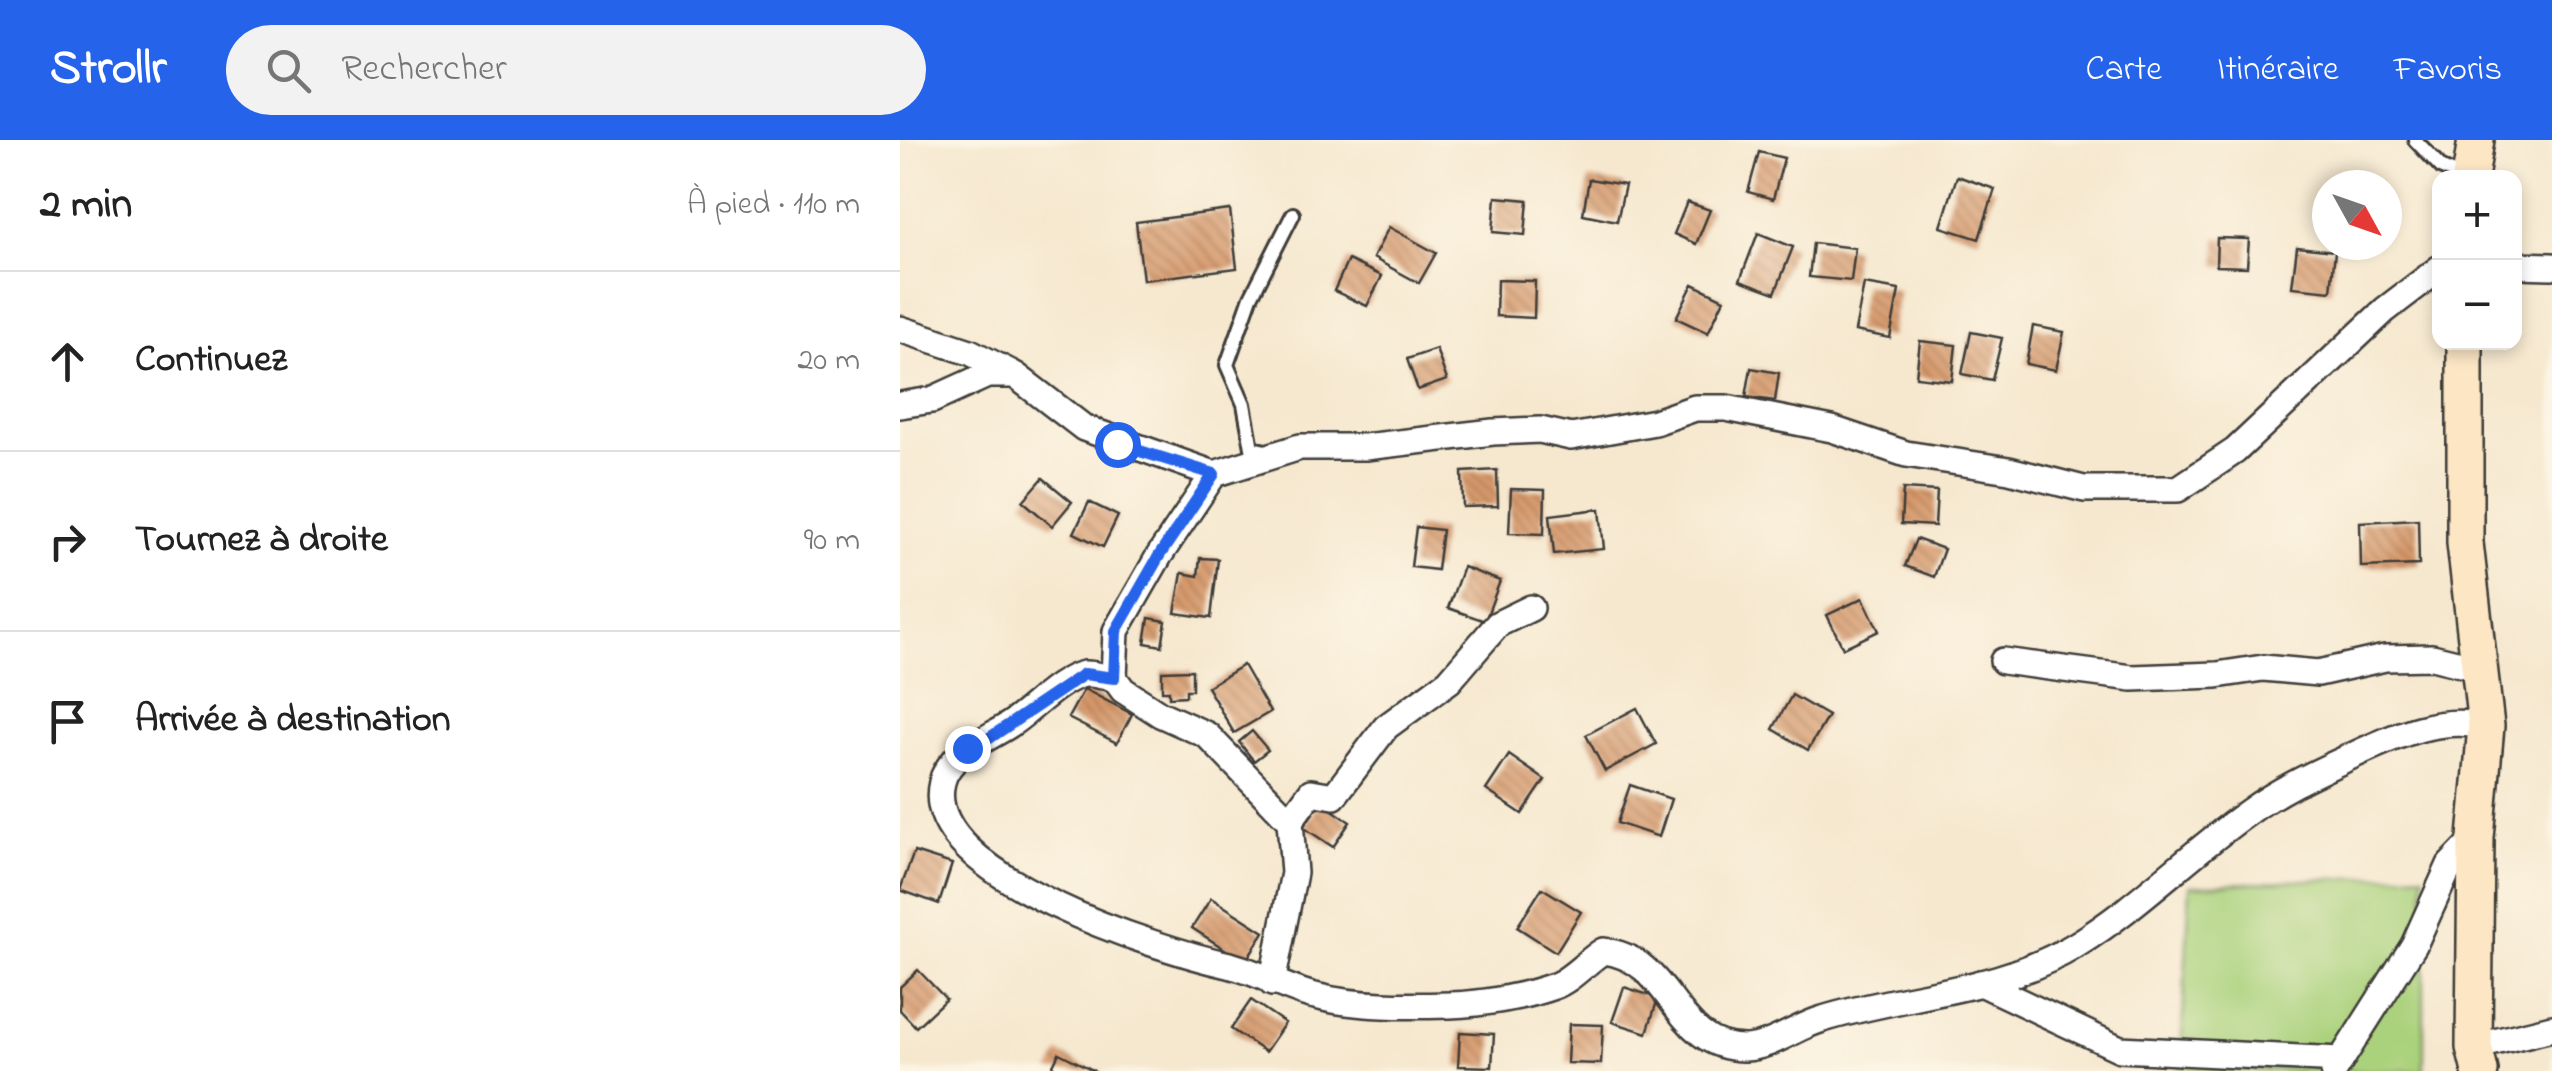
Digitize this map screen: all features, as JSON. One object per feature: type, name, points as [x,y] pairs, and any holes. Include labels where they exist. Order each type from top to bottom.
[{"type":"main road","points":[[2470,170],[2476,140]]},
{"type":"main road","points":[[2465,350],[2465,543],[2486,726],[2476,838],[2477,1059]]},
{"type":"street","points":[[2522,266],[2552,266]]},
{"type":"street","points":[[1272,982],[1294,872],[1290,821],[1207,735],[1160,714],[1122,690],[1114,678],[1116,631],[1159,556],[1214,474],[1274,453],[1493,432],[1540,430],[1571,437],[1655,422],[1695,408],[1726,408],[1832,429],[1906,454],[2009,470],[2084,489],[2178,489],[2234,450],[2384,310],[2432,274]]},
{"type":"street","points":[[900,329],[970,352],[1015,375],[1084,428],[1214,474]]},
{"type":"street","points":[[900,405],[932,400],[987,376],[1015,375]]},
{"type":"street","points":[[1290,821],[1311,792],[1334,796],[1386,727],[1449,681],[1498,624],[1531,608]]},
{"type":"street","points":[[2003,661],[2132,678],[2217,675],[2263,668],[2318,673],[2385,658],[2432,657],[2477,668]]},
{"type":"street","points":[[1114,678],[1084,674],[988,739],[967,748],[942,782],[943,807],[954,834],[1000,874],[1089,922],[1317,997],[1453,1005],[1557,986],[1603,951],[1626,953],[1657,980],[1700,1034],[1726,1046],[1749,1048],[1818,1020],[2021,971],[2076,946],[2243,816],[2300,780],[2428,726],[2457,720],[2486,726]]},
{"type":"street","points":[[1980,983],[2120,1048],[2337,1066],[2414,945],[2450,865],[2476,838]]},
{"type":"street","points":[[2477,1059],[2552,1028]]},
{"type":"lane","points":[[2416,140],[2447,170]]},
{"type":"lane","points":[[1274,453],[1252,448],[1244,404],[1227,365],[1251,297],[1294,214]]},
{"type":"green space","points":[[2424,874],[2424,1071],[2180,1071],[2190,886]]},
{"type":"building","points":[[1759,152],[1784,158],[1773,199],[1748,192]]},
{"type":"building","points":[[1957,176],[1995,189],[1979,239],[1941,227]]},
{"type":"building","points":[[1589,179],[1625,185],[1617,221],[1583,214]]},
{"type":"building","points":[[1496,197],[1528,200],[1525,235],[1493,232]]},
{"type":"building","points":[[1687,202],[1710,210],[1696,244],[1674,234]]},
{"type":"building","points":[[1230,210],[1237,268],[1143,280],[1136,222]]},
{"type":"building","points":[[1389,227],[1436,253],[1419,283],[1373,258]]},
{"type":"building","points":[[1758,233],[1793,247],[1775,293],[1740,280]]},
{"type":"building","points":[[2217,238],[2249,239],[2247,267],[2216,266]]},
{"type":"building","points":[[1813,243],[1855,248],[1851,281],[1809,277]]},
{"type":"building","points":[[2297,247],[2312,249],[2312,260],[2334,260],[2331,291],[2292,287]]},
{"type":"building","points":[[1348,260],[1382,276],[1367,306],[1334,291]]},
{"type":"building","points":[[1497,280],[1535,281],[1534,318],[1496,316]]},
{"type":"building","points":[[1693,284],[1724,299],[1708,333],[1676,318]]},
{"type":"building","points":[[1864,284],[1899,290],[1890,338],[1855,331]]},
{"type":"building","points":[[2033,326],[2064,332],[2056,370],[2026,364]]},
{"type":"building","points":[[1971,332],[2002,338],[1992,380],[1962,374]]},
{"type":"building","points":[[1920,341],[1956,345],[1952,381],[1916,377]]},
{"type":"building","points":[[1436,349],[1447,380],[1418,390],[1407,359]]},
{"type":"building","points":[[1751,368],[1779,373],[1775,401],[1746,397]]},
{"type":"building","points":[[1497,470],[1498,506],[1463,507],[1462,472]]},
{"type":"building","points":[[1043,478],[1072,502],[1052,526],[1023,501]]},
{"type":"building","points":[[1511,489],[1545,490],[1544,534],[1509,533]]},
{"type":"building","points":[[1903,489],[1937,491],[1935,526],[1901,524]]},
{"type":"building","points":[[1089,502],[1118,516],[1103,547],[1074,533]]},
{"type":"building","points":[[1600,509],[1604,549],[1554,554],[1550,515]]},
{"type":"building","points":[[2418,519],[2419,565],[2361,567],[2360,522]]},
{"type":"building","points":[[1416,527],[1442,530],[1437,570],[1411,567]]},
{"type":"building","points":[[1916,539],[1944,549],[1934,577],[1905,566]]},
{"type":"building","points":[[1200,558],[1218,559],[1211,618],[1175,613],[1182,573],[1198,576]]},
{"type":"building","points":[[1463,567],[1500,581],[1485,621],[1448,608]]},
{"type":"building","points":[[1863,598],[1879,631],[1843,648],[1827,615]]},
{"type":"building","points":[[1149,618],[1166,621],[1162,646],[1145,643]]},
{"type":"building","points":[[1243,665],[1270,712],[1234,733],[1207,687]]},
{"type":"building","points":[[1192,670],[1192,690],[1186,690],[1186,696],[1169,697],[1169,691],[1162,691],[1162,671]]},
{"type":"building","points":[[1084,689],[1132,714],[1117,743],[1068,718]]},
{"type":"building","points":[[1792,695],[1828,716],[1808,750],[1773,729]]},
{"type":"building","points":[[1637,708],[1656,744],[1605,771],[1586,735]]},
{"type":"building","points":[[1252,731],[1268,750],[1254,761],[1239,742]]},
{"type":"building","points":[[1509,755],[1545,780],[1522,814],[1486,790]]},
{"type":"building","points":[[1630,785],[1671,799],[1659,837],[1617,823]]},
{"type":"building","points":[[1321,802],[1350,822],[1333,847],[1303,827]]},
{"type":"building","points":[[914,852],[952,864],[939,904],[900,890]]},
{"type":"building","points":[[1542,888],[1581,912],[1556,952],[1517,927]]},
{"type":"building","points":[[1211,898],[1264,932],[1245,962],[1192,928]]},
{"type":"building","points":[[918,970],[946,999],[916,1027],[900,1010],[900,987]]},
{"type":"building","points":[[1624,987],[1658,998],[1647,1033],[1612,1022]]},
{"type":"building","points":[[1251,1000],[1285,1023],[1265,1052],[1231,1029]]},
{"type":"building","points":[[1569,1024],[1603,1025],[1601,1064],[1567,1063]]},
{"type":"building","points":[[1460,1032],[1494,1034],[1492,1067],[1458,1066]]},
{"type":"building","points":[[1059,1053],[1095,1071],[1050,1071]]},
{"type":"route","points":[[967,748],[988,739],[1084,674],[1114,678],[1116,631],[1159,556],[1214,474],[1117,444]]}]
